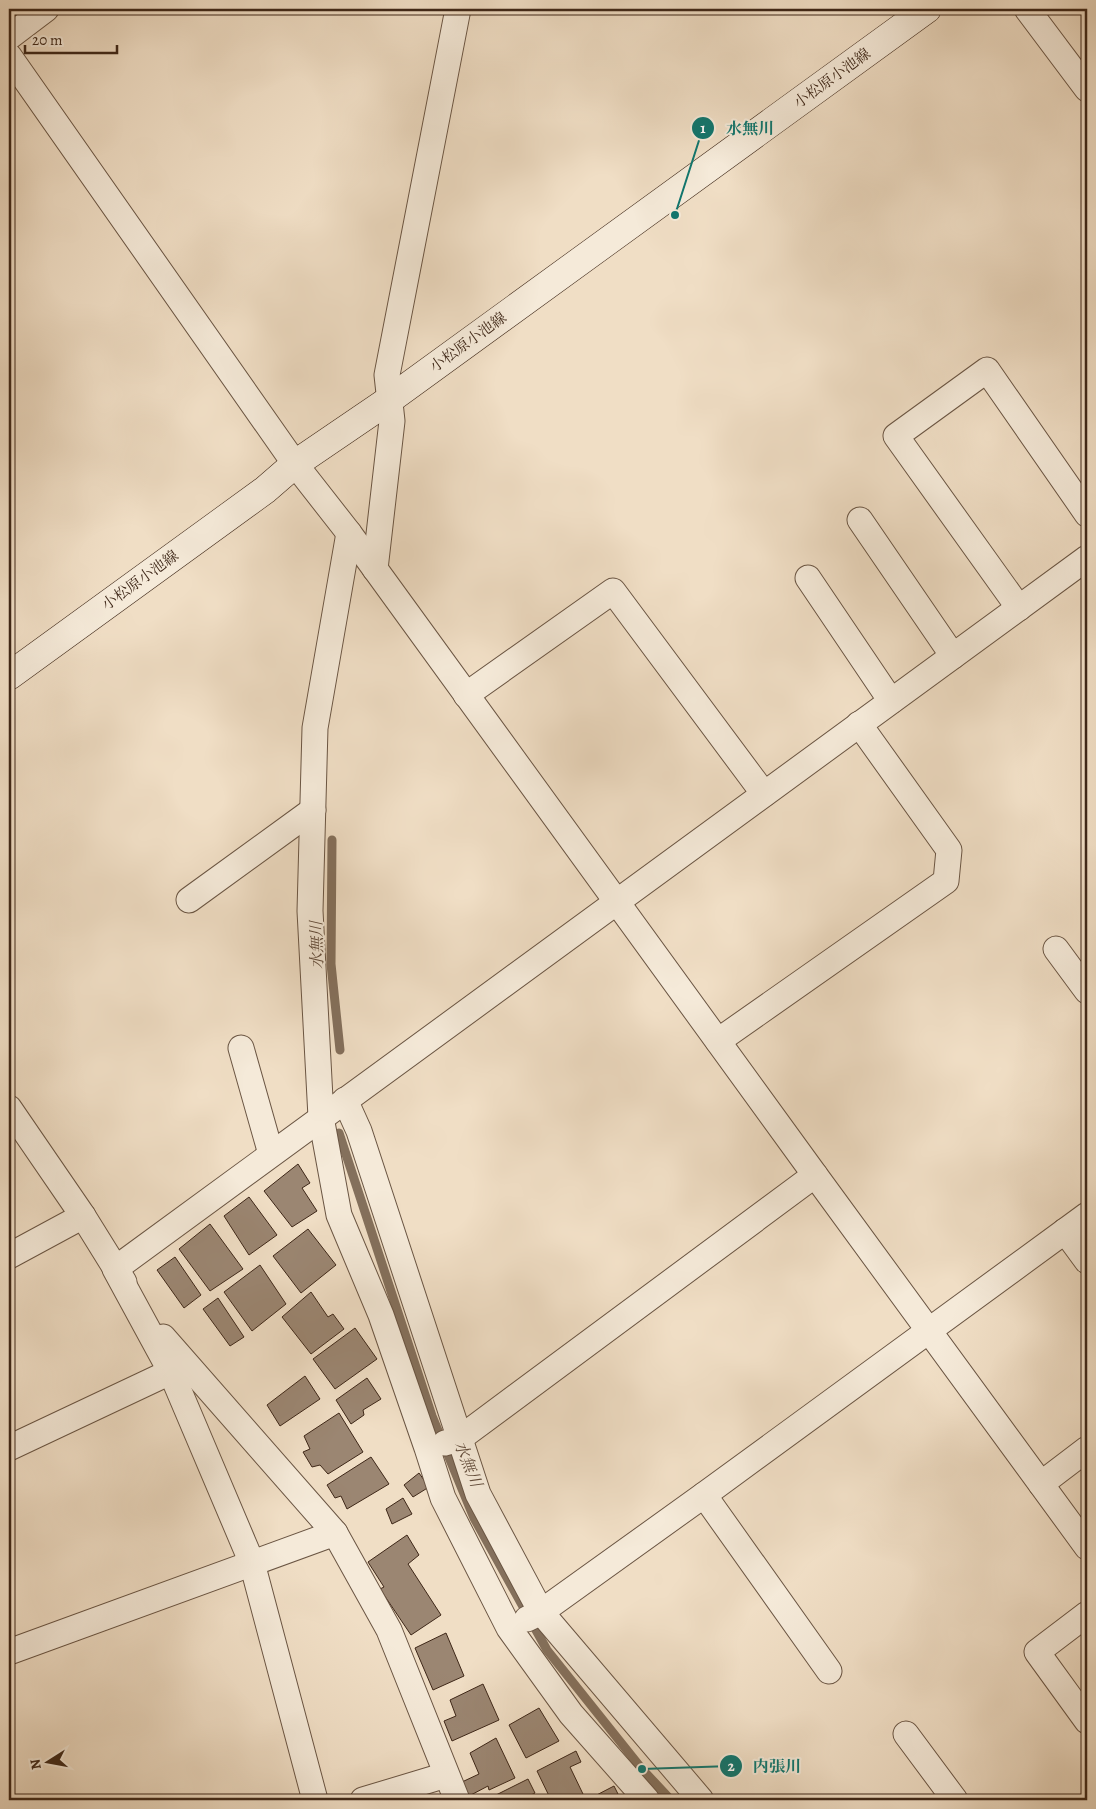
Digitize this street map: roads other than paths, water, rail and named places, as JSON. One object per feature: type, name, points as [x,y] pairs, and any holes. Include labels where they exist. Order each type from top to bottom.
[{"type":"main road","name":"小松原小池線","points":[[9,676],[265,490],[295,464],[389,400],[927,9]]},
{"type":"street","points":[[9,37],[46,9]]},
{"type":"street","points":[[375,569],[392,421],[387,375],[458,9]]},
{"type":"street","points":[[1027,9],[1087,89]]},
{"type":"street","points":[[9,56],[295,464],[350,533],[616,902],[1087,1547]]},
{"type":"street","points":[[1019,608],[896,436],[987,370],[1087,514]]},
{"type":"street","points":[[860,520],[953,656]]},
{"type":"street","points":[[350,533],[315,728],[310,911],[321,1117],[339,1215],[381,1315],[443,1498],[509,1628],[571,1714],[647,1800]]},
{"type":"street","points":[[115,1269],[1087,558]]},
{"type":"street","points":[[808,578],[891,701]]},
{"type":"street","points":[[466,695],[613,591],[764,794]]},
{"type":"street","points":[[718,1041],[946,881],[948,850],[859,724]]},
{"type":"street","points":[[189,900],[313,810]]},
{"type":"street","points":[[1056,949],[1087,991]]},
{"type":"street","points":[[241,1048],[271,1154]]},
{"type":"street","points":[[345,1100],[359,1131],[478,1494],[540,1612],[701,1800]]},
{"type":"street","points":[[9,1108],[83,1216],[179,1368],[334,1533],[389,1630],[457,1800]]},
{"type":"street","points":[[427,1448],[459,1439],[816,1176]]},
{"type":"street","points":[[509,1628],[540,1612],[704,1495],[1087,1215]]},
{"type":"street","points":[[9,1256],[83,1216]]},
{"type":"street","points":[[1065,1232],[1087,1261]]},
{"type":"street","points":[[9,1448],[179,1368]]},
{"type":"street","points":[[179,1368],[252,1563],[315,1800]]},
{"type":"street","points":[[1041,1484],[1087,1448]]},
{"type":"street","points":[[704,1495],[829,1672]]},
{"type":"street","points":[[9,1652],[334,1533]]},
{"type":"street","points":[[1087,1614],[1037,1652],[1087,1721]]},
{"type":"street","points":[[906,1734],[955,1800]]},
{"type":"street","points":[[362,1800],[446,1775]]},
{"type":"waterway","name":"水無川","points":[[332,840],[331,964],[340,1050]]},
{"type":"waterway","name":"水無川","points":[[339,1133],[432,1416],[474,1518],[547,1650],[642,1769],[671,1800]]},
{"type":"place","name":"水無川","points":[[675,215]]},
{"type":"place","name":"内張川","points":[[642,1769]]}]
